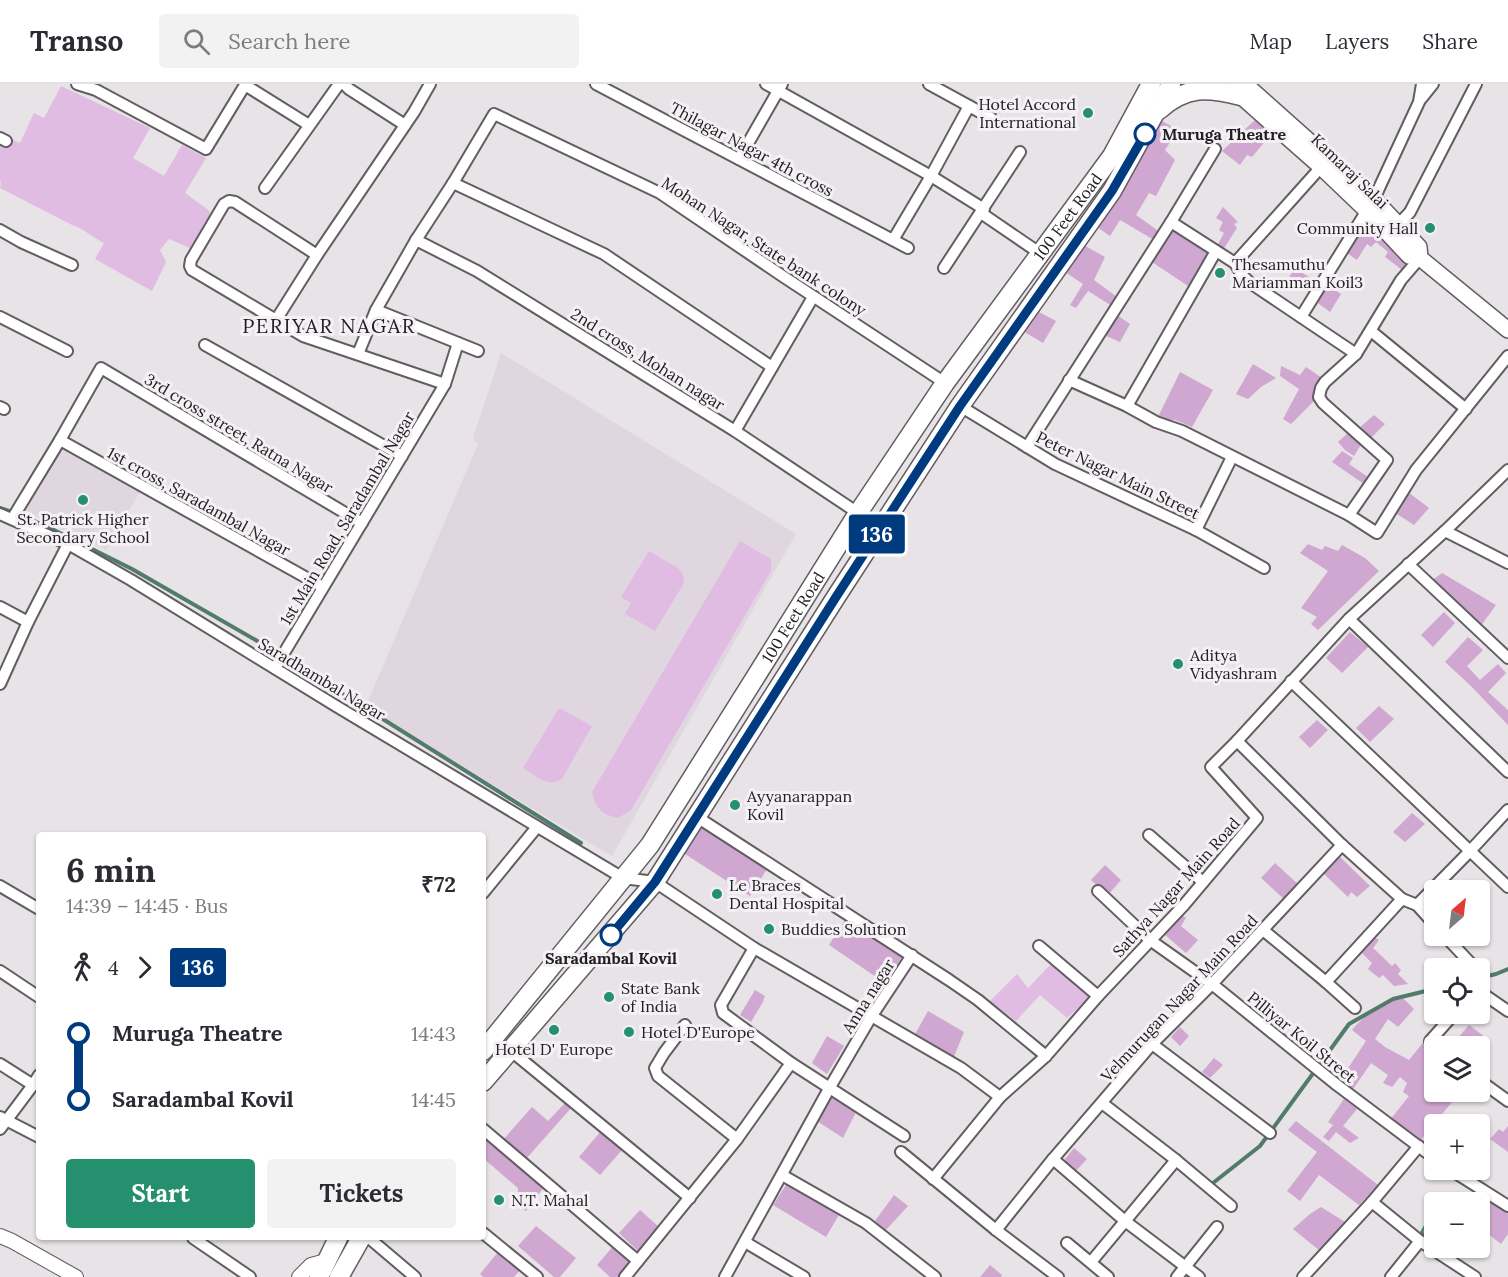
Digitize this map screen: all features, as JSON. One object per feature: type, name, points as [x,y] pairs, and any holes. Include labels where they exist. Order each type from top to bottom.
[{"type":"highway","points":[[1112,156],[1115,137],[1135,90],[1135,84]]},
{"type":"highway","name":"100 Feet Road","points":[[486,1047],[650,845],[858,513],[945,383],[1112,156],[1151,84]]},
{"type":"highway","name":"100 Feet Road","points":[[486,1079],[655,882],[960,406],[1112,191],[1171,84]]},
{"type":"highway","points":[[1156,112],[1169,101],[1193,90],[1243,90]]},
{"type":"highway","points":[[323,1269],[337,1240]]},
{"type":"highway","points":[[339,1277],[360,1240]]},
{"type":"main road","name":"Kamaraj Salai","points":[[1227,84],[1243,90],[1370,204],[1409,256],[1420,258],[1508,330]]},
{"type":"main road","name":"Kamaraj Salai","points":[[1243,90],[1321,167],[1398,225],[1419,248],[1420,258]]},
{"type":"street","points":[[77,84],[96,90],[206,149],[245,85],[309,125]]},
{"type":"street","points":[[265,188],[309,125],[342,84],[405,125]]},
{"type":"street","points":[[276,320],[430,84]]},
{"type":"street","name":"Thilagar Nagar 4th cross","points":[[596,84],[908,248]]},
{"type":"street","points":[[766,84],[780,87],[931,176],[1041,254]]},
{"type":"street","points":[[929,84],[992,118]]},
{"type":"street","points":[[1419,102],[1422,84]]},
{"type":"street","points":[[1301,317],[1370,204],[1419,102],[1433,84]]},
{"type":"street","points":[[1398,225],[1410,212],[1476,84]]},
{"type":"street","points":[[739,159],[780,87]]},
{"type":"street","points":[[893,240],[969,106]]},
{"type":"street","name":"Mohan Nagar, State bank colony","points":[[453,183],[494,114],[660,193],[945,383]]},
{"type":"street","points":[[1027,447],[1110,319],[1215,149]]},
{"type":"street","points":[[944,268],[1020,152]]},
{"type":"street","points":[[1235,263],[1321,167]]},
{"type":"street","points":[[358,354],[376,310],[416,240],[453,183],[604,254],[772,367]]},
{"type":"street","points":[[317,255],[235,202],[229,201],[224,204],[191,260],[190,266],[192,270],[303,336],[446,384]]},
{"type":"street","points":[[1171,222],[1235,263],[1249,282],[1356,354]]},
{"type":"street","points":[[0,230],[72,265]]},
{"type":"street","name":"2nd cross, Mohan nagar","points":[[416,240],[477,271],[735,431],[858,513]]},
{"type":"street","points":[[1127,406],[1216,251]]},
{"type":"street","points":[[1349,515],[1387,460],[1323,404],[1319,397],[1321,388],[1356,354],[1401,280],[1420,258]]},
{"type":"street","points":[[735,431],[813,297]]},
{"type":"street","points":[[376,310],[478,351]]},
{"type":"street","points":[[0,317],[67,351]]},
{"type":"street","points":[[1371,331],[1466,409]]},
{"type":"street","name":"1st Main Road, Saradambal Nagar","points":[[275,668],[446,384],[458,343]]},
{"type":"street","points":[[205,345],[402,456]]},
{"type":"street","points":[[1069,380],[1127,406],[1156,422],[1182,431],[1349,515],[1377,533],[1416,470],[1508,356]]},
{"type":"street","name":"3rd cross street, Ratna Nagar","points":[[60,440],[101,368],[362,523]]},
{"type":"street","name":"Peter Nagar Main Street","points":[[960,406],[1055,464],[1196,531],[1264,568]]},
{"type":"street","points":[[12,519],[60,440]]},
{"type":"street","name":"1st cross, Saradambal Nagar","points":[[60,440],[323,587]]},
{"type":"street","points":[[1196,531],[1232,457]]},
{"type":"street","name":"Sathya Nagar Main Road","points":[[933,1179],[1000,1097],[1046,1056],[1098,996],[1184,904],[1257,818],[1211,767],[1349,619],[1506,474]]},
{"type":"street","name":"Saradhambal Nagar","points":[[0,514],[68,544],[131,580],[623,878]]},
{"type":"street","points":[[1445,531],[1508,563]]},
{"type":"street","points":[[0,684],[28,622],[68,544]]},
{"type":"street","points":[[1408,564],[1508,658]]},
{"type":"street","points":[[0,607],[28,622]]},
{"type":"street","points":[[1349,619],[1508,772]]},
{"type":"street","points":[[1291,681],[1508,887]]},
{"type":"street","points":[[1237,741],[1342,845],[1402,899],[1417,905],[1424,913]]},
{"type":"street","points":[[1417,905],[1508,810]]},
{"type":"street","name":"Anna nagar","points":[[697,817],[912,955],[871,1017],[830,1087],[725,1277]]},
{"type":"street","points":[[486,889],[537,827]]},
{"type":"street","points":[[1149,835],[1203,882]]},
{"type":"street","name":"Velmurugan Nagar Main Road","points":[[996,1230],[1053,1159],[1152,1044],[1212,984],[1342,845]]},
{"type":"street","points":[[623,878],[655,882],[754,948],[961,1068],[1000,1097]]},
{"type":"street","points":[[0,886],[36,907]]},
{"type":"street","name":"Pilliyar Koil Street","points":[[1098,891],[1150,940],[1212,984],[1337,1085],[1424,1150]]},
{"type":"street","points":[[1326,982],[1402,899]]},
{"type":"street","points":[[1263,930],[1354,1008]]},
{"type":"street","points":[[1039,946],[1098,996]]},
{"type":"street","points":[[1454,946],[1465,958]]},
{"type":"street","points":[[754,948],[721,1005],[723,1013],[791,1063],[903,1136]]},
{"type":"street","points":[[912,955],[978,1000],[1046,1056]]},
{"type":"street","points":[[0,971],[36,995]]},
{"type":"street","points":[[1490,995],[1508,1011]]},
{"type":"street","points":[[685,1024],[655,1068],[658,1076],[737,1139]]},
{"type":"street","points":[[1434,1036],[1445,1024]]},
{"type":"street","points":[[1152,1044],[1270,1133]]},
{"type":"street","points":[[510,1050],[690,1198]]},
{"type":"street","points":[[625,1277],[737,1139],[791,1063]]},
{"type":"street","points":[[0,1064],[36,1080],[2,1122],[36,1136]]},
{"type":"street","points":[[1490,1088],[1508,1101]]},
{"type":"street","points":[[1102,1103],[1231,1206]]},
{"type":"street","points":[[486,1132],[638,1260]]},
{"type":"street","points":[[1302,1277],[1372,1202],[1419,1146]]},
{"type":"street","points":[[901,1152],[996,1230],[1058,1277]]},
{"type":"street","points":[[1053,1159],[1125,1221],[1199,1277]]},
{"type":"street","points":[[1090,1262],[1176,1160]]},
{"type":"street","points":[[782,1175],[866,1223],[935,1277]]},
{"type":"street","points":[[1467,1180],[1508,1206]]},
{"type":"street","points":[[1372,1202],[1420,1241],[1475,1277]]},
{"type":"street","points":[[1177,1277],[1217,1227]]},
{"type":"street","points":[[486,1235],[537,1277]]},
{"type":"street","points":[[0,1236],[76,1277]]},
{"type":"street","points":[[196,1240],[250,1277]]},
{"type":"street","points":[[371,1240],[416,1277]]},
{"type":"street","points":[[1391,1277],[1420,1241]]},
{"type":"street","points":[[745,1242],[804,1277]]},
{"type":"street","points":[[1067,1243],[1108,1277]]},
{"type":"street","points":[[299,1277],[311,1265],[323,1269]]},
{"type":"shaded area","points":[[61,86],[150,128],[133,158],[164,176],[182,145],[206,158],[185,193],[213,216],[206,221],[190,248],[169,239],[160,250],[166,262],[152,291],[95,259],[104,243],[0,188],[0,134],[20,143],[34,113],[44,118]]},
{"type":"shaded area","points":[[1157,118],[1178,130],[1165,150],[1175,160],[1156,196],[1149,193],[1136,215],[1160,232],[1154,240],[1120,220],[1110,236],[1094,225]]},
{"type":"shaded area","points":[[1255,120],[1272,133],[1252,157],[1247,155],[1240,165],[1222,151]]},
{"type":"shaded area","points":[[1223,207],[1238,222],[1234,224],[1237,228],[1223,250],[1217,246],[1224,233],[1219,230],[1223,222],[1216,218]]},
{"type":"shaded area","points":[[1365,216],[1412,264],[1405,272],[1385,257],[1388,252],[1376,242],[1371,247],[1367,244],[1357,260],[1344,251]]},
{"type":"shaded area","points":[[1170,228],[1211,253],[1191,288],[1149,260]]},
{"type":"shaded area","points":[[1080,243],[1105,257],[1094,280],[1117,297],[1112,306],[1088,291],[1076,308],[1070,305],[1083,284],[1062,270]]},
{"type":"shaded area","points":[[1295,268],[1318,283],[1312,293],[1288,279]]},
{"type":"shaded area","points":[[1326,284],[1341,294],[1330,312],[1315,301]]},
{"type":"shaded area","points":[[1035,310],[1056,321],[1043,343],[1021,330]]},
{"type":"shaded area","points":[[1117,315],[1130,324],[1120,342],[1104,335]]},
{"type":"shaded area","points":[[501,353],[796,534],[612,856],[365,708],[478,444],[473,438]]},
{"type":"shaded area","points":[[1253,364],[1276,378],[1261,387],[1248,399],[1236,394]]},
{"type":"shaded area","points":[[1281,366],[1300,375],[1306,367],[1322,378],[1316,390],[1315,400],[1291,424],[1283,419],[1299,389],[1280,376]]},
{"type":"shaded area","points":[[1180,372],[1213,390],[1192,427],[1175,420],[1157,419]]},
{"type":"shaded area","points":[[1374,415],[1385,424],[1369,440],[1357,430]]},
{"type":"shaded area","points":[[1350,431],[1362,443],[1354,456],[1338,442]]},
{"type":"shaded area","name":"St. Patrick Higher Secondary School","points":[[62,447],[141,490],[106,550],[25,511]]},
{"type":"shaded area","points":[[1342,451],[1353,458],[1349,464],[1368,477],[1364,484],[1332,462]]},
{"type":"shaded area","points":[[1408,492],[1429,508],[1414,525],[1394,512]]},
{"type":"shaded area","points":[[740,541],[771,559],[771,571],[631,810],[618,818],[607,815],[595,803],[592,792]]},
{"type":"shaded area","points":[[1308,544],[1322,550],[1325,546],[1338,551],[1342,545],[1365,558],[1379,571],[1318,630],[1311,624],[1317,617],[1301,608],[1328,571],[1300,553]]},
{"type":"shaded area","points":[[649,551],[678,568],[683,575],[684,583],[655,631],[625,614],[631,603],[621,597]]},
{"type":"shaded area","points":[[1442,573],[1496,605],[1480,627],[1431,581]]},
{"type":"shaded area","points":[[1444,612],[1455,623],[1433,647],[1421,635]]},
{"type":"shaded area","points":[[1350,632],[1368,647],[1342,673],[1326,658]]},
{"type":"shaded area","points":[[1468,637],[1483,650],[1467,666],[1480,680],[1498,664],[1506,673],[1488,692],[1508,710],[1508,725],[1445,662]]},
{"type":"shaded area","points":[[1379,706],[1394,719],[1370,742],[1356,728]]},
{"type":"shaded area","points":[[559,708],[592,726],[562,779],[546,782],[523,768]]},
{"type":"shaded area","points":[[1317,720],[1328,730],[1310,748],[1299,737]]},
{"type":"shaded area","points":[[1412,813],[1425,824],[1405,842],[1393,832]]},
{"type":"shaded area","points":[[701,826],[767,869],[750,896],[682,852]]},
{"type":"shaded area","points":[[1339,856],[1370,886],[1357,897],[1351,892],[1348,897],[1323,873]]},
{"type":"shaded area","points":[[1275,863],[1300,886],[1286,901],[1261,878]]},
{"type":"shaded area","points":[[1105,865],[1121,880],[1108,895],[1091,880]]},
{"type":"shaded area","points":[[1179,913],[1186,918],[1181,926],[1198,940],[1186,953],[1163,933]]},
{"type":"shaded area","points":[[846,918],[903,955],[885,983],[829,945]]},
{"type":"shaded area","points":[[1372,936],[1379,940],[1373,948],[1392,966],[1395,963],[1401,970],[1398,974],[1408,984],[1394,986],[1383,975],[1379,978],[1368,969],[1372,963],[1359,950]]},
{"type":"shaded area","points":[[1052,963],[1092,995],[1067,1018],[1040,995],[1016,1021],[989,1002],[1017,974],[1028,988]]},
{"type":"shaded area","points":[[755,990],[765,996],[751,1022],[740,1015]]},
{"type":"shaded area","points":[[1402,997],[1414,1009],[1398,1027],[1388,1019],[1375,1039],[1409,1060],[1424,1041],[1424,1102],[1452,1102],[1442,1114],[1424,1114],[1424,1136],[1419,1142],[1390,1120],[1409,1096],[1403,1092],[1407,1083],[1400,1077],[1392,1087],[1383,1083],[1388,1075],[1371,1063],[1351,1092],[1339,1082],[1366,1041],[1352,1030],[1374,1010]]},
{"type":"shaded area","points":[[928,1011],[964,1032],[953,1059],[914,1036]]},
{"type":"shaded area","points":[[1469,1025],[1484,1036],[1460,1036]]},
{"type":"shaded area","points":[[1180,1027],[1189,1036],[1180,1046],[1171,1037]]},
{"type":"shaded area","points":[[827,1036],[844,1046],[827,1074],[812,1063]]},
{"type":"shaded area","points":[[1214,1058],[1223,1065],[1210,1078],[1202,1072]]},
{"type":"shaded area","points":[[831,1097],[857,1110],[843,1138],[817,1121]]},
{"type":"shaded area","points":[[1344,1099],[1357,1109],[1343,1126],[1359,1138],[1350,1143],[1336,1132],[1329,1141],[1323,1137],[1333,1125],[1328,1122]]},
{"type":"shaded area","points":[[566,1102],[572,1107],[526,1159],[503,1140],[532,1107],[548,1121]]},
{"type":"shaded area","points":[[1296,1121],[1378,1185],[1359,1205],[1319,1175],[1300,1201],[1287,1191],[1317,1152],[1288,1130]]},
{"type":"shaded area","points":[[1508,1126],[1508,1152],[1490,1139],[1499,1129],[1503,1132]]},
{"type":"shaded area","points":[[601,1131],[622,1150],[600,1175],[579,1157]]},
{"type":"shaded area","points":[[486,1138],[544,1187],[526,1211],[518,1204],[518,1188],[486,1161]]},
{"type":"shaded area","points":[[1074,1148],[1087,1159],[1074,1173],[1062,1163]]},
{"type":"shaded area","points":[[788,1182],[840,1213],[826,1237],[773,1205]]},
{"type":"shaded area","points":[[894,1195],[908,1206],[885,1231],[875,1221]]},
{"type":"shaded area","points":[[1491,1199],[1508,1211],[1508,1234],[1501,1244],[1490,1236]]},
{"type":"shaded area","points":[[1321,1207],[1345,1222],[1320,1251],[1293,1229]]},
{"type":"shaded area","points":[[640,1210],[660,1228],[639,1252],[619,1233]]},
{"type":"shaded area","points":[[536,1226],[576,1258],[560,1277],[554,1277],[518,1246]]},
{"type":"shaded area","points":[[615,1244],[634,1261],[621,1277],[610,1277],[597,1265]]},
{"type":"shaded area","points":[[498,1252],[520,1270],[514,1277],[483,1277],[480,1274]]},
{"type":"shaded area","points":[[990,1265],[1002,1275],[1001,1277],[980,1277]]},
{"type":"waterway","points":[[0,508],[9,511]]},
{"type":"waterway","points":[[22,516],[132,569],[273,650]]},
{"type":"waterway","points":[[290,661],[581,843]]},
{"type":"waterway","points":[[1490,975],[1508,969]]},
{"type":"waterway","points":[[1213,1183],[1260,1146],[1349,1024],[1393,999],[1424,991]]},
{"type":"bus line","name":"136","points":[[611,935],[655,882],[960,406],[1112,191],[1145,134]]},
{"type":"place","name":"Hotel Accord International","points":[[1088,113]]},
{"type":"place","name":"Muruga Theatre","points":[[1145,134]]},
{"type":"place","name":"Community Hall","points":[[1430,228]]},
{"type":"place","name":"Thesamuthu Mariamman Koil3","points":[[1220,273]]},
{"type":"place","name":"St. Patrick Higher Secondary School","points":[[83,500]]},
{"type":"place","name":"Aditya Vidyashram","points":[[1178,664]]},
{"type":"place","name":"Ayyanarappan Kovil","points":[[735,805]]},
{"type":"place","name":"Le Braces Dental Hospital","points":[[717,894]]},
{"type":"place","name":"Buddies Solution","points":[[769,929]]},
{"type":"place","name":"Saradambal Kovil","points":[[611,935]]},
{"type":"place","name":"State Bank of India","points":[[609,997]]},
{"type":"place","name":"Hotel D' Europe","points":[[554,1030]]},
{"type":"place","name":"Hotel D'Europe","points":[[629,1032]]},
{"type":"place","name":"N.T. Mahal","points":[[499,1200]]},
{"type":"district","name":"PERIYAR NAGAR","points":[[329,325]]}]
